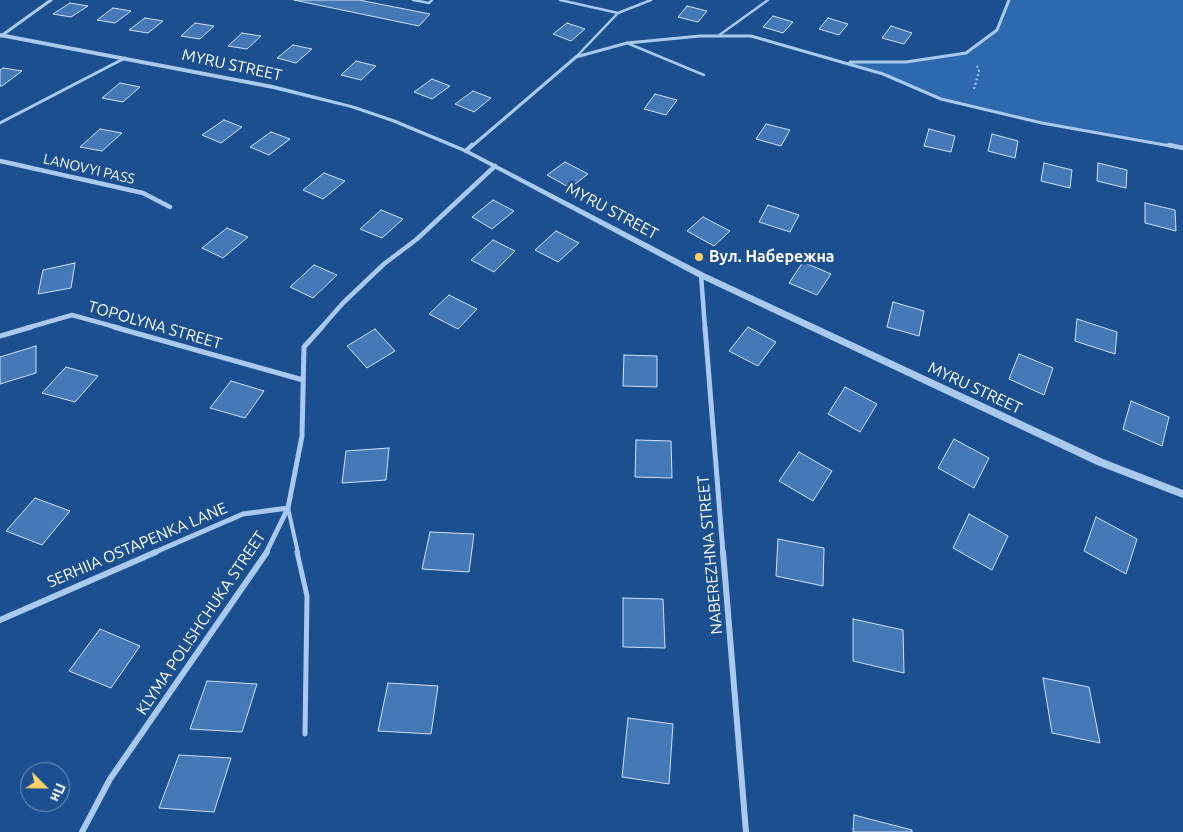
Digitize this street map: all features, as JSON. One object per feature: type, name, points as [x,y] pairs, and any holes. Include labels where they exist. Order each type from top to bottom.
[{"type":"street","points":[[1,35],[51,0]]},
{"type":"street","points":[[842,62],[906,62],[966,53],[997,30],[1009,0]]},
{"type":"street","name":"MYRU STREET","points":[[1,35],[312,96],[394,122],[466,151],[701,275],[1100,462],[1183,494]]},
{"type":"street","points":[[466,151],[576,57],[627,43],[718,36],[751,36],[883,74],[941,98],[970,106],[1042,123],[1183,148]]},
{"type":"street","points":[[1,122],[125,58]]},
{"type":"street","name":"LANOVYI PASS","points":[[0,161],[143,193],[170,207]]},
{"type":"street","name":"KLYMA POLISHCHUKA STREET","points":[[82,832],[110,779],[270,547],[288,508],[302,436],[304,348],[343,303],[384,264],[417,239],[495,166]]},
{"type":"street","name":"NABEREZHNA STREET","points":[[701,275],[746,832]]},
{"type":"street","name":"TOPOLYNA STREET","points":[[0,336],[72,315],[303,380]]},
{"type":"street","name":"SERHIIA OSTAPENKA LANE","points":[[0,620],[243,514],[288,508]]},
{"type":"lane","points":[[413,0],[429,3],[432,0]]},
{"type":"lane","points":[[560,0],[618,13]]},
{"type":"lane","points":[[576,57],[618,13],[651,0]]},
{"type":"lane","points":[[718,36],[768,0]]},
{"type":"lane","points":[[627,43],[704,75]]},
{"type":"lane","points":[[288,508],[307,596],[304,734]]},
{"type":"path","points":[[970,106],[979,71],[971,49]]},
{"type":"shaded area","points":[[1009,0],[1183,0],[1183,148],[1042,123],[941,99],[883,74],[842,62],[906,62],[966,53],[997,30]]},
{"type":"building","points":[[294,0],[359,0],[430,14],[419,26]]},
{"type":"building","points":[[70,3],[88,6],[71,17],[53,14]]},
{"type":"building","points":[[687,6],[707,11],[698,22],[678,17]]},
{"type":"building","points":[[113,8],[131,11],[115,23],[97,20]]},
{"type":"building","points":[[773,16],[793,22],[783,33],[763,27]]},
{"type":"building","points":[[145,18],[163,21],[148,33],[129,30]]},
{"type":"building","points":[[828,18],[848,24],[839,35],[819,29]]},
{"type":"building","points":[[195,23],[214,26],[200,39],[181,36]]},
{"type":"building","points":[[567,23],[585,29],[571,41],[553,34]]},
{"type":"building","points":[[891,26],[912,33],[904,44],[882,38]]},
{"type":"building","points":[[242,33],[261,36],[247,49],[228,46]]},
{"type":"building","points":[[293,45],[312,49],[296,63],[277,58]]},
{"type":"building","points":[[356,61],[376,66],[361,80],[341,75]]},
{"type":"building","points":[[3,68],[22,71],[0,86],[0,70]]},
{"type":"building","points":[[432,79],[450,86],[432,99],[414,92]]},
{"type":"building","points":[[120,83],[140,87],[123,102],[102,98]]},
{"type":"building","points":[[473,91],[491,98],[474,112],[455,104]]},
{"type":"building","points":[[655,94],[677,100],[666,115],[644,109]]},
{"type":"building","points":[[224,120],[242,127],[221,143],[202,135]]},
{"type":"building","points":[[766,124],[790,130],[781,146],[756,139]]},
{"type":"building","points":[[100,129],[122,133],[102,151],[80,147]]},
{"type":"building","points":[[929,129],[955,136],[951,152],[924,146]]},
{"type":"building","points":[[271,132],[290,139],[269,155],[250,147]]},
{"type":"building","points":[[992,134],[1018,141],[1015,158],[988,151]]},
{"type":"building","points":[[565,162],[588,174],[570,188],[547,175]]},
{"type":"building","points":[[1044,163],[1072,170],[1070,188],[1041,181]]},
{"type":"building","points":[[1098,163],[1127,170],[1126,188],[1097,181]]},
{"type":"building","points":[[324,173],[345,181],[323,199],[303,190]]},
{"type":"building","points":[[493,200],[514,211],[492,229],[472,217]]},
{"type":"building","points":[[1145,203],[1175,210],[1176,231],[1145,223]]},
{"type":"building","points":[[768,205],[799,215],[790,232],[759,222]]},
{"type":"building","points":[[381,210],[403,219],[382,238],[360,229]]},
{"type":"building","points":[[703,217],[730,231],[714,246],[687,231]]},
{"type":"building","points":[[227,228],[248,237],[223,258],[202,248]]},
{"type":"building","points":[[556,231],[579,243],[558,262],[535,250]]},
{"type":"building","points":[[493,240],[515,251],[494,272],[471,260]]},
{"type":"building","points":[[803,262],[831,274],[817,295],[789,283]]},
{"type":"building","points":[[75,263],[71,288],[38,294],[43,270]]},
{"type":"building","points":[[314,265],[337,275],[313,298],[290,287]]},
{"type":"building","points":[[449,295],[477,309],[458,329],[429,314]]},
{"type":"building","points":[[893,302],[924,311],[919,336],[887,327]]},
{"type":"building","points":[[1077,319],[1117,332],[1115,354],[1075,341]]},
{"type":"building","points":[[748,327],[776,342],[758,366],[729,351]]},
{"type":"building","points":[[375,329],[395,351],[367,368],[347,346]]},
{"type":"building","points":[[36,346],[36,373],[0,384],[0,357]]},
{"type":"building","points":[[1019,354],[1053,368],[1044,395],[1009,379]]},
{"type":"building","points":[[624,355],[657,356],[657,387],[623,386]]},
{"type":"building","points":[[66,367],[98,376],[75,402],[42,393]]},
{"type":"building","points":[[231,381],[264,391],[245,418],[210,408]]},
{"type":"building","points":[[845,387],[877,404],[860,432],[828,414]]},
{"type":"building","points":[[1131,401],[1169,417],[1162,446],[1123,429]]},
{"type":"building","points":[[954,439],[989,458],[974,488],[938,468]]},
{"type":"building","points":[[636,440],[671,441],[672,478],[635,477]]},
{"type":"building","points":[[389,448],[386,480],[342,483],[346,451]]},
{"type":"building","points":[[799,452],[832,471],[813,501],[779,481]]},
{"type":"building","points":[[35,498],[70,511],[42,545],[6,531]]},
{"type":"building","points":[[969,514],[1008,536],[992,570],[953,548]]},
{"type":"building","points":[[1096,517],[1137,539],[1126,574],[1084,551]]},
{"type":"building","points":[[430,532],[474,534],[469,572],[422,569]]},
{"type":"building","points":[[778,539],[824,548],[823,586],[776,576]]},
{"type":"building","points":[[623,598],[663,599],[665,648],[623,647]]},
{"type":"building","points":[[853,619],[903,630],[904,673],[853,661]]},
{"type":"building","points":[[100,629],[140,646],[111,688],[69,671]]},
{"type":"building","points":[[1043,678],[1089,687],[1100,743],[1052,733]]},
{"type":"building","points":[[207,681],[257,684],[242,732],[190,729]]},
{"type":"building","points":[[388,683],[438,686],[431,734],[378,731]]},
{"type":"building","points":[[628,718],[673,724],[669,784],[622,777]]},
{"type":"building","points":[[179,755],[231,758],[214,812],[159,808]]},
{"type":"building","points":[[854,815],[912,830],[912,832],[853,832]]},
{"type":"place","name":"Вул. Набережна","points":[[699,257]]}]
